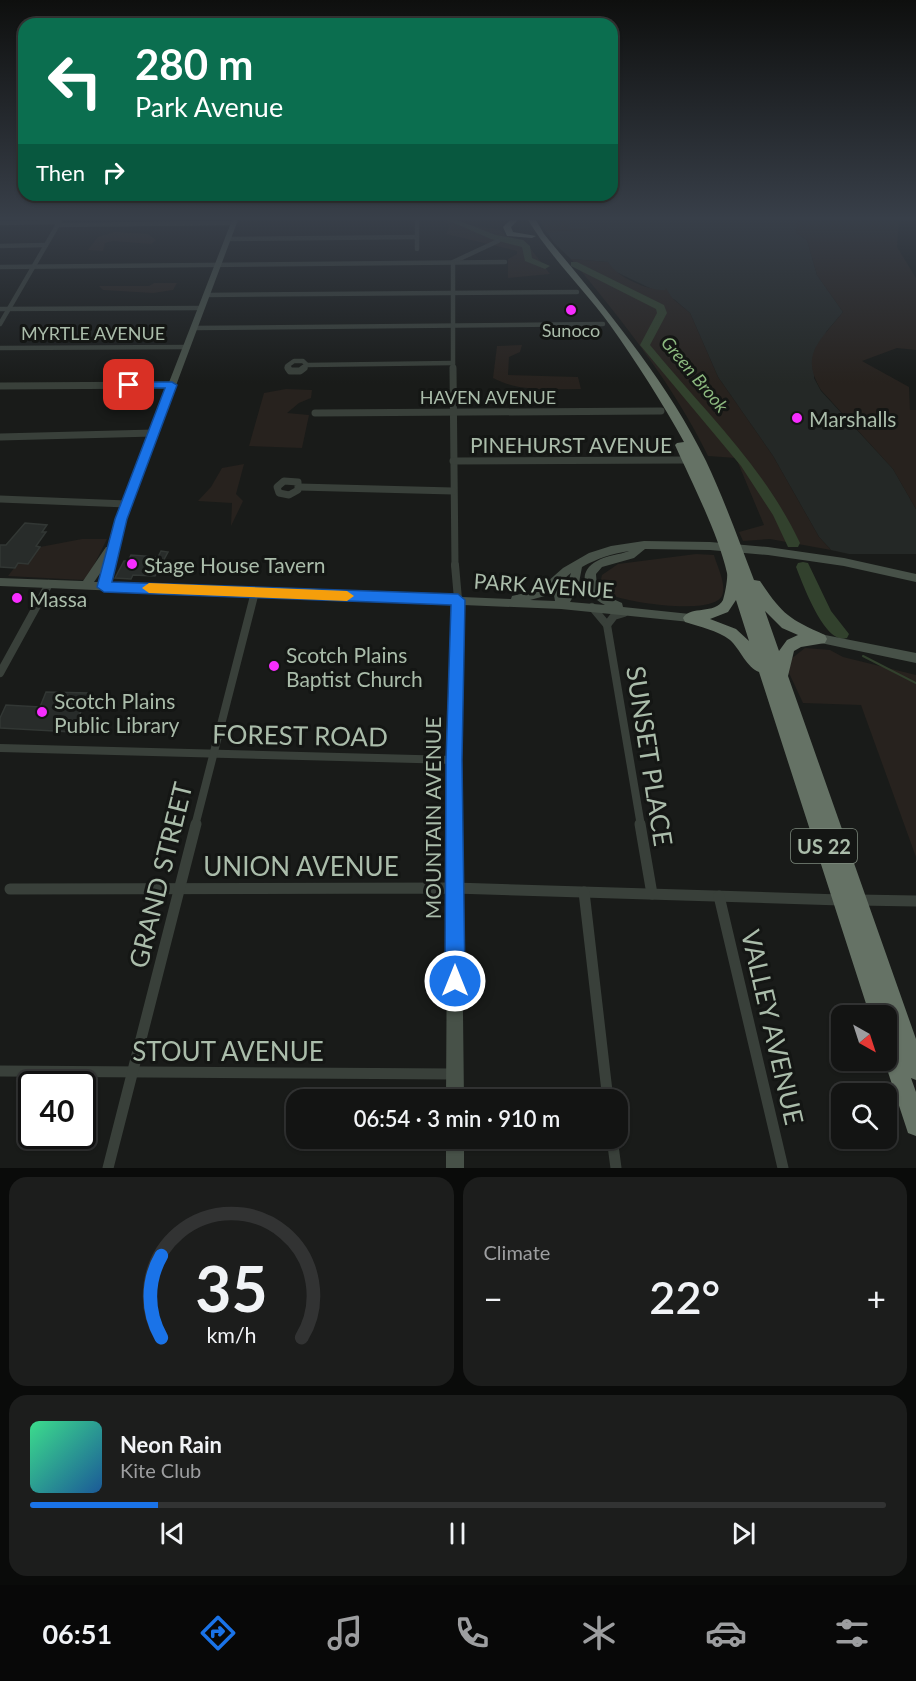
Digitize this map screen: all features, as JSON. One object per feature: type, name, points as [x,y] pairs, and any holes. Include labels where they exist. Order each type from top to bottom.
[{"type":"highway","name":"US 22","points":[[566,275],[603,324],[661,411],[688,460],[715,522],[732,573],[774,676]]},
{"type":"highway","name":"US 22","points":[[569,275],[613,323],[672,411],[700,461],[747,578],[774,676],[850,900],[916,1069]]},
{"type":"highway","points":[[690,618],[715,613],[729,605],[732,598],[732,573]]},
{"type":"highway","points":[[747,578],[757,587],[772,610],[787,624],[820,639]]},
{"type":"highway","points":[[690,618],[731,632],[774,676],[790,645],[802,640],[820,639]]},
{"type":"highway","name":"US 22","points":[[850,900],[877,1005]]},
{"type":"highway","points":[[897,1067],[916,1125]]},
{"type":"main road","points":[[104,587],[112,547],[127,504],[214,275]]},
{"type":"main road","points":[[633,611],[597,595],[591,587],[590,576],[601,563],[631,555],[644,545]]},
{"type":"main road","points":[[501,602],[541,593],[567,571],[601,553],[644,545],[749,549],[822,558],[916,578]]},
{"type":"main road","points":[[86,586],[112,547]]},
{"type":"main road","points":[[561,604],[571,592],[577,567]]},
{"type":"main road","points":[[560,578],[558,592],[561,604]]},
{"type":"main road","name":"PARK AVENUE","points":[[0,582],[561,604],[690,618]]},
{"type":"main road","name":"MOUNTAIN AVENUE","points":[[455,1089],[454,760],[458,600]]},
{"type":"main road","points":[[820,639],[916,658]]},
{"type":"main road","points":[[455,1149],[455,1168]]},
{"type":"street","points":[[0,324],[29,275]]},
{"type":"street","name":"MOUNTAIN AVENUE","points":[[453,275],[453,544],[458,600]]},
{"type":"street","points":[[206,295],[577,292]]},
{"type":"street","points":[[0,309],[201,308]]},
{"type":"street","name":"MYRTLE AVENUE","points":[[194,328],[603,324]]},
{"type":"street","name":"MYRTLE AVENUE","points":[[0,348],[186,347]]},
{"type":"street","points":[[307,365],[453,363]]},
{"type":"street","points":[[0,386],[172,385]]},
{"type":"street","name":"HAVEN AVENUE","points":[[315,413],[661,411]]},
{"type":"street","points":[[0,437],[154,433]]},
{"type":"street","name":"PINEHURST AVENUE","points":[[453,460],[688,460]]},
{"type":"street","points":[[299,487],[453,491]]},
{"type":"street","points":[[0,499],[127,504]]},
{"type":"street","points":[[0,673],[49,584]]},
{"type":"street","name":"GRAND STREET","points":[[108,1168],[255,592]]},
{"type":"street","points":[[592,607],[607,625],[615,615],[633,611]]},
{"type":"street","name":"SUNSET PLACE","points":[[607,625],[652,894]]},
{"type":"street","name":"FOREST ROAD","points":[[0,748],[454,760]]},
{"type":"street","name":"UNION AVENUE","points":[[10,889],[454,888],[916,901]]},
{"type":"street","points":[[584,892],[607,1089]]},
{"type":"street","name":"VALLEY AVENUE","points":[[719,896],[783,1168]]},
{"type":"street","name":"STOUT AVENUE","points":[[0,1071],[455,1074]]},
{"type":"street","points":[[613,1149],[616,1168]]},
{"type":"shaded area","points":[[508,275],[545,275],[508,278]]},
{"type":"shaded area","points":[[584,275],[621,275],[643,286],[659,290],[666,288],[672,298],[690,313],[718,377],[773,456],[819,537],[831,550],[770,539],[743,541],[739,532],[764,525],[736,458],[708,456],[663,378]]},
{"type":"shaded area","points":[[621,275],[817,275],[843,312],[826,332],[814,378],[821,391],[893,469],[916,509],[916,554],[849,554],[831,550],[819,537],[773,456],[718,377],[690,313],[675,300]]},
{"type":"shaded area","points":[[817,275],[914,275],[916,278],[916,350],[897,348],[862,361],[909,387],[910,410],[916,410],[916,509],[893,469],[821,390],[815,377],[812,357],[821,339],[843,312]]},
{"type":"shaded area","points":[[154,283],[177,283],[173,290],[153,293],[103,290],[99,286],[149,286]]},
{"type":"shaded area","points":[[522,345],[520,352],[509,357],[508,375],[578,377],[581,389],[525,388],[493,378],[497,346]]},
{"type":"shaded area","points":[[286,389],[312,390],[311,398],[299,403],[287,413],[309,415],[302,448],[249,446],[264,393]]},
{"type":"shaded area","points":[[244,464],[236,494],[243,501],[231,526],[232,503],[198,501],[211,487],[222,468]]},
{"type":"shaded area","points":[[82,539],[107,539],[88,577],[83,580],[8,576],[18,563],[28,564],[40,547]]},
{"type":"shaded area","points":[[696,554],[714,555],[723,586],[722,596],[715,602],[703,605],[671,606],[637,602],[612,595],[606,592],[600,584],[602,575],[618,564]]},
{"type":"shaded area","points":[[805,648],[830,650],[843,657],[916,675],[916,857],[861,705],[803,703],[789,673],[791,659]]},
{"type":"building","points":[[25,523],[47,525],[42,532],[46,532],[36,546],[40,547],[28,564],[18,563],[15,568],[0,567],[0,545],[6,545]]},
{"type":"building","name":"Stage House Tavern","points":[[161,551],[168,552],[155,576],[133,575],[131,579],[115,578],[124,561],[128,561],[131,555],[158,557]]},
{"type":"building","name":"Scotch Plains Public Library","points":[[46,692],[89,693],[72,732],[0,728],[0,718],[6,705],[40,707]]},
{"type":"waterway","name":"Green Brook","points":[[595,275],[660,307],[662,313],[645,345],[746,463],[780,515],[793,543]]},
{"type":"waterway","name":"Green Brook","points":[[803,567],[825,615],[841,634]]},
{"type":"waterway","name":"Green Brook","points":[[863,656],[916,683]]},
{"type":"slow traffic","points":[[149,588],[347,596]]},
{"type":"place","name":"Sunoco","points":[[571,310]]},
{"type":"place","name":"Marshalls","points":[[797,418]]},
{"type":"place","name":"Stage House Tavern","points":[[132,564]]},
{"type":"place","name":"Massa","points":[[17,598]]},
{"type":"place","name":"Scotch Plains Baptist Church","points":[[274,666]]},
{"type":"place","name":"Scotch Plains Public Library","points":[[42,712]]},
{"type":"route","points":[[129,385],[172,385],[121,519],[112,547],[104,587],[458,600],[454,760],[455,981]]}]
